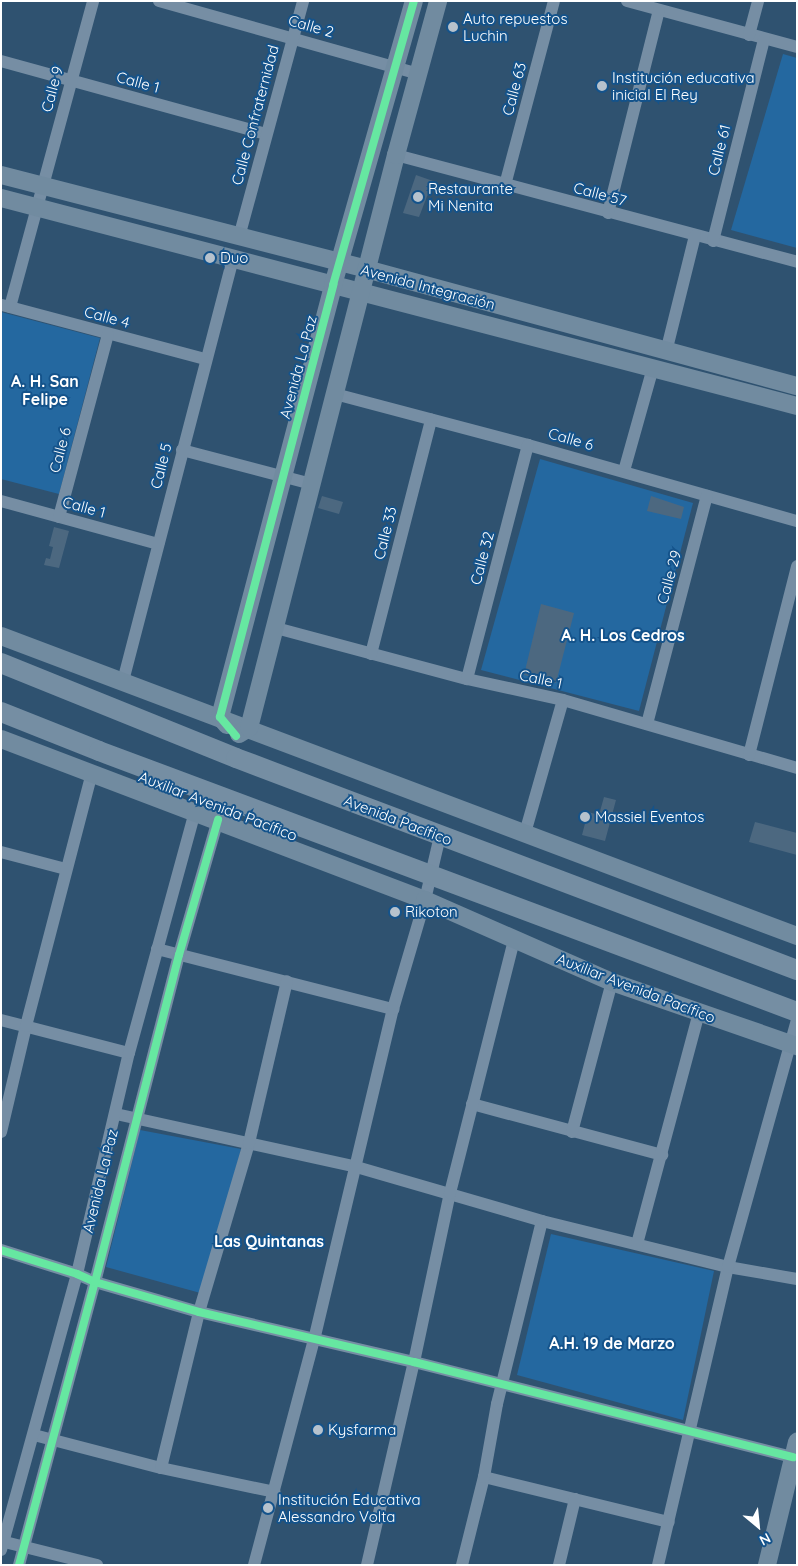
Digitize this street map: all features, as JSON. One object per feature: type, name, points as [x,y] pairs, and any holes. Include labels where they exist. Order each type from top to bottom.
[{"type":"main road","name":"Avenida La Paz","points":[[220,717],[334,285],[414,1]]},
{"type":"main road","points":[[236,758],[276,628],[366,269],[438,1]]},
{"type":"main road","name":"Avenida Integración","points":[[1,175],[239,238],[366,269],[666,352],[797,386]]},
{"type":"main road","points":[[1,198],[797,406]]},
{"type":"main road","points":[[1,636],[220,717],[243,732],[525,833],[797,936]]},
{"type":"main road","name":"Avenida Pacífico","points":[[1,663],[236,758],[797,970]]},
{"type":"main road","points":[[1,712],[99,751],[797,1012]]},
{"type":"main road","name":"Auxiliar Avenida Pacífico","points":[[1,739],[195,811],[425,900],[612,982],[793,1044]]},
{"type":"main road","points":[[767,1565],[795,1450]]},
{"type":"street","name":"Calle 9","points":[[5,306],[37,207],[93,1]]},
{"type":"street","name":"Calle 2","points":[[159,1],[197,6],[293,38],[418,74]]},
{"type":"street","name":"Calle Confraternidad","points":[[239,238],[303,1]]},
{"type":"street","name":"Calle 63","points":[[505,185],[554,1]]},
{"type":"street","points":[[627,1],[797,47]]},
{"type":"street","points":[[748,35],[758,1]]},
{"type":"street","points":[[608,213],[659,10]]},
{"type":"street","name":"Calle 61","points":[[713,241],[764,39]]},
{"type":"street","name":"Calle 1","points":[[1,61],[266,134]]},
{"type":"street","name":"Calle 57","points":[[396,156],[797,262]]},
{"type":"street","points":[[666,352],[695,236]]},
{"type":"street","name":"Calle 5","points":[[123,681],[205,359],[233,259]]},
{"type":"street","name":"Calle 4","points":[[5,306],[205,359]]},
{"type":"street","name":"Calle 6","points":[[59,517],[108,334]]},
{"type":"street","points":[[624,471],[653,368]]},
{"type":"street","name":"Calle 6","points":[[335,394],[528,444],[797,521]]},
{"type":"street","name":"Calle 33","points":[[371,654],[431,420]]},
{"type":"street","name":"Calle 32","points":[[467,680],[528,444]]},
{"type":"street","points":[[182,450],[312,484]]},
{"type":"street","name":"Calle 29","points":[[647,724],[707,496]]},
{"type":"street","name":"Calle 1","points":[[1,501],[158,544]]},
{"type":"street","points":[[749,755],[797,566]]},
{"type":"street","name":"Calle 1","points":[[276,628],[467,680],[564,700],[797,768]]},
{"type":"street","points":[[525,833],[564,700]]},
{"type":"street","points":[[1,1132],[26,1026],[92,774]]},
{"type":"street","name":"Avenida La Paz","points":[[2,1544],[34,1435],[77,1274],[129,1053],[195,811]]},
{"type":"street","points":[[19,1565],[95,1282],[179,955],[218,820]]},
{"type":"street","points":[[254,1565],[314,1340],[353,1166],[392,1008],[425,900],[440,836]]},
{"type":"street","points":[[1,852],[66,869]]},
{"type":"street","points":[[367,1565],[414,1362],[450,1193],[514,940]]},
{"type":"street","points":[[158,949],[392,1008]]},
{"type":"street","points":[[162,1468],[199,1312],[249,1143],[287,981]]},
{"type":"street","points":[[572,1132],[612,982]]},
{"type":"street","points":[[637,1244],[699,1012]]},
{"type":"street","points":[[1,1020],[129,1053]]},
{"type":"street","points":[[658,1565],[728,1267],[793,1044],[797,1020]]},
{"type":"street","points":[[472,1104],[662,1155]]},
{"type":"street","points":[[116,1114],[353,1166],[542,1221],[728,1267],[797,1279]]},
{"type":"street","points":[[462,1565],[484,1477],[497,1404],[503,1386],[542,1221]]},
{"type":"street","points":[[1,1250],[77,1274],[95,1282],[199,1312],[414,1362],[503,1386],[689,1431],[795,1450]]},
{"type":"street","points":[[34,1435],[162,1468],[275,1492]]},
{"type":"street","points":[[484,1477],[669,1522]]},
{"type":"street","points":[[559,1565],[575,1499]]},
{"type":"street","points":[[2,1544],[23,1547],[97,1565]]},
{"type":"shaded area","points":[[783,54],[797,58],[797,248],[731,230]]},
{"type":"shaded area","points":[[1,312],[100,338],[59,494],[1,479]]},
{"type":"shaded area","points":[[540,459],[693,503],[639,711],[481,670]]},
{"type":"shaded area","points":[[140,1130],[241,1149],[204,1294],[106,1267]]},
{"type":"shaded area","points":[[551,1234],[714,1271],[683,1420],[517,1375]]},
{"type":"building","name":"Restaurante Mi Nenita","points":[[416,175],[433,181],[419,217],[403,213]]},
{"type":"building","points":[[322,496],[343,502],[339,514],[318,508]]},
{"type":"building","points":[[651,496],[684,507],[681,519],[647,511]]},
{"type":"building","points":[[54,527],[69,531],[59,568],[44,565],[46,558],[50,559],[53,547],[49,546]]},
{"type":"building","points":[[541,604],[574,613],[556,683],[524,675]]},
{"type":"building","points":[[604,797],[616,800],[605,841],[582,835],[588,812],[599,815]]},
{"type":"building","points":[[755,822],[797,833],[797,855],[749,842]]},
{"type":"cycle path","points":[[236,736],[220,717],[333,285],[414,1]]},
{"type":"cycle path","points":[[19,1565],[95,1282],[179,955],[218,820]]},
{"type":"cycle path","points":[[1,1250],[77,1274],[95,1282],[199,1312],[414,1362],[793,1457]]},
{"type":"place","name":"Auto repuestos Luchin","points":[[453,27]]},
{"type":"place","name":"Institución educativa inicial El Rey","points":[[602,86]]},
{"type":"place","name":"Restaurante Mi Nenita","points":[[418,197]]},
{"type":"place","name":"Duo","points":[[210,258]]},
{"type":"place","name":"Massiel Eventos","points":[[585,817]]},
{"type":"place","name":"Rikoton","points":[[395,912]]},
{"type":"place","name":"Kysfarma","points":[[318,1430]]},
{"type":"place","name":"Institución Educativa Alessandro Volta","points":[[268,1508]]},
{"type":"district","name":"A. H. San Felipe","points":[[45,390]]},
{"type":"district","name":"A. H. Los Cedros","points":[[623,635]]},
{"type":"district","name":"Las Quintanas","points":[[269,1241]]},
{"type":"district","name":"A.H. 19 de Marzo","points":[[612,1343]]}]
